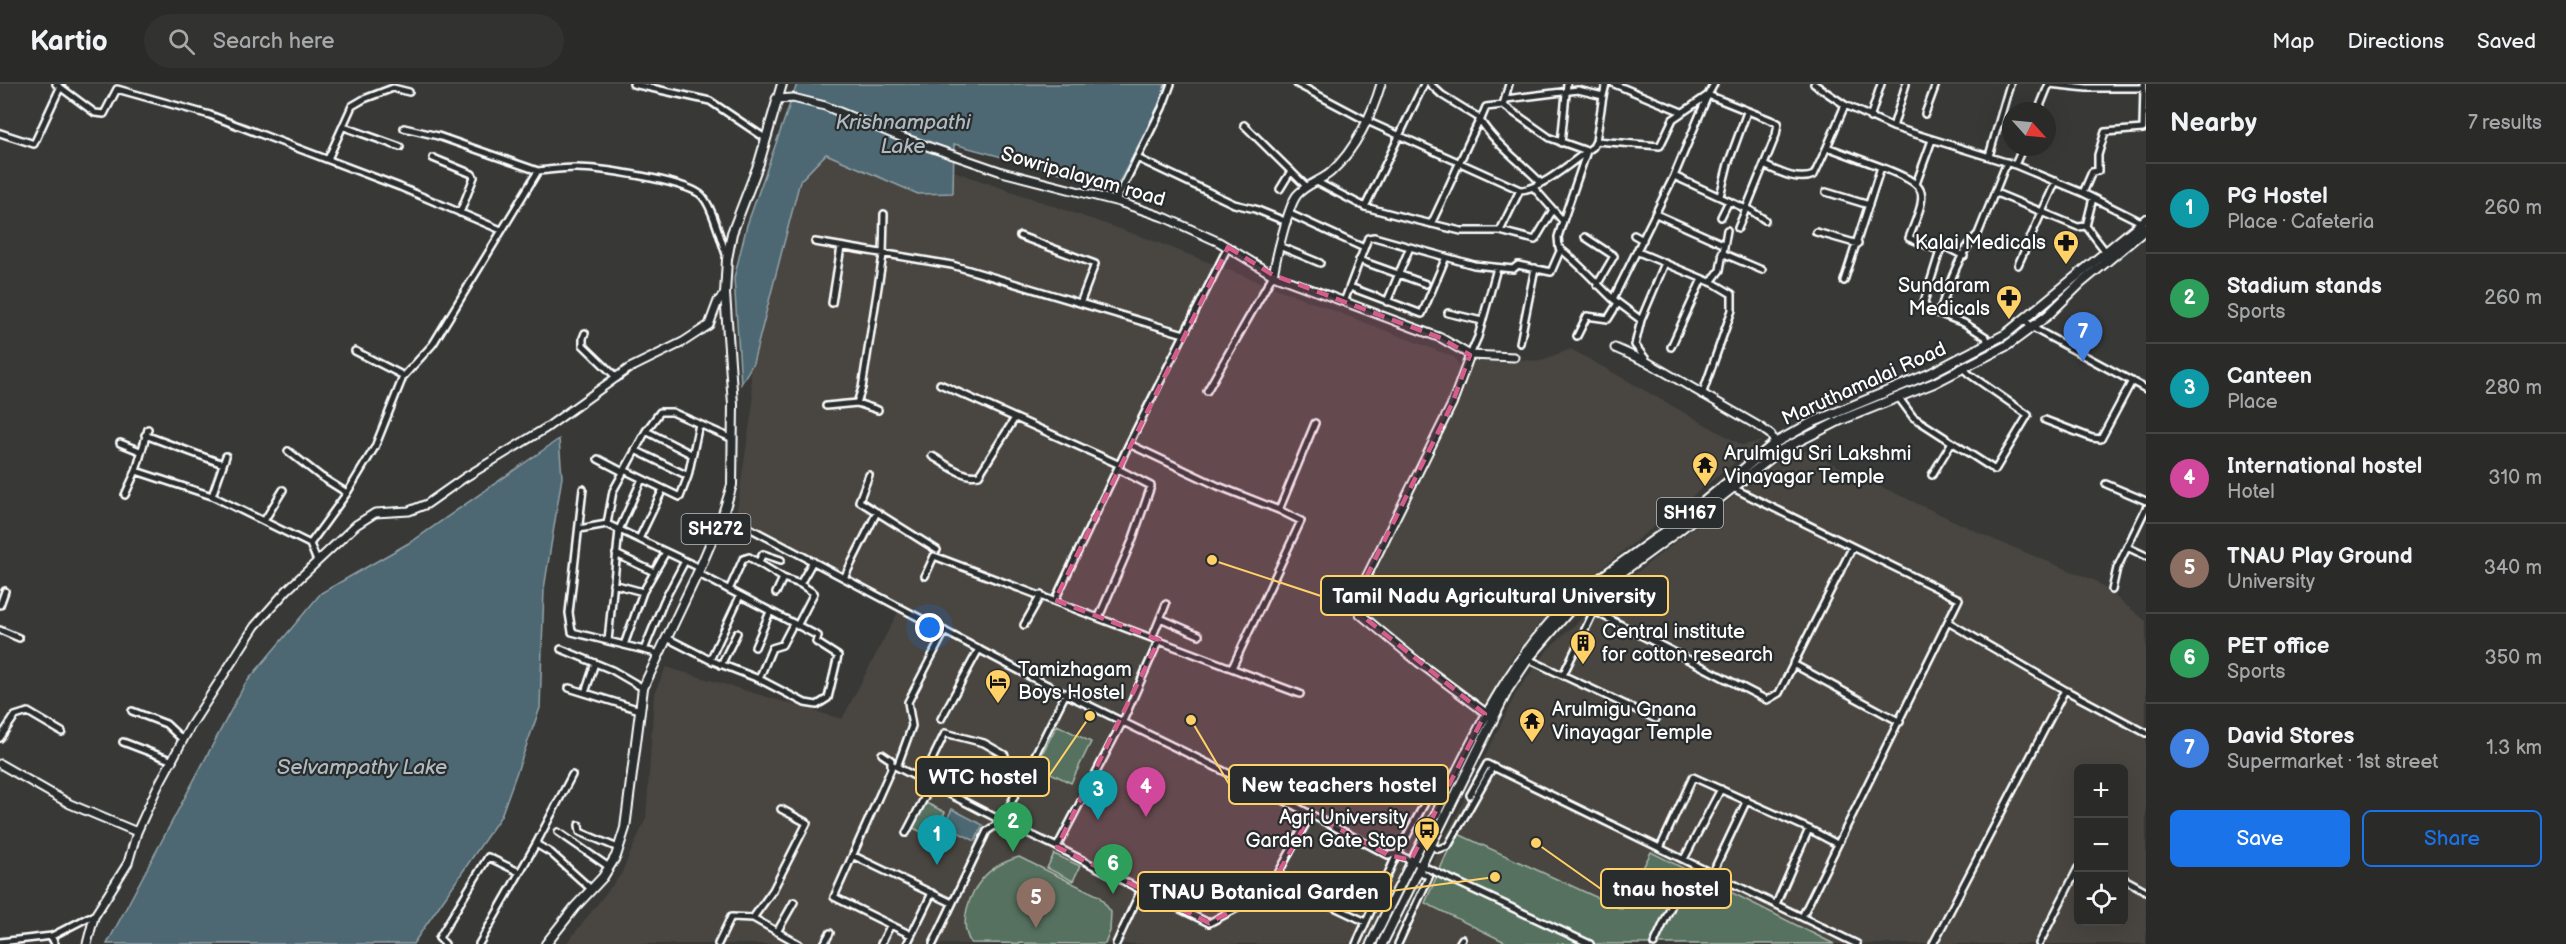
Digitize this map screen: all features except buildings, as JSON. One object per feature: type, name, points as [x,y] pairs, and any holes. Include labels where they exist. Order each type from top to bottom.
[{"type":"main road","name":"SH272","points":[[546,944],[609,867],[618,848],[627,818],[644,688],[723,514],[732,485],[733,404],[725,294],[727,259],[732,234],[782,84]]},
{"type":"main road","name":"Maruthamalai Road","points":[[1371,944],[1485,714],[1524,653],[1564,607],[1578,594],[1683,519],[1775,442],[1811,423],[1929,374],[1988,345],[2025,320],[2106,252],[2145,224]]},
{"type":"main road","name":"Maruthamalai Road","points":[[1382,944],[1493,718],[1528,658],[1569,611],[1793,442],[1840,420],[1899,398],[2008,345],[2033,328],[2145,224]]},
{"type":"street","points":[[633,84],[710,101],[765,138]]},
{"type":"street","points":[[1116,201],[1162,108],[1171,84]]},
{"type":"street","points":[[1297,84],[1367,121],[1520,190],[1534,188],[1587,151],[1596,141],[1606,84]]},
{"type":"street","points":[[1207,391],[1273,274],[1279,246],[1297,195],[1331,173],[1348,153],[1367,121],[1381,84]]},
{"type":"street","points":[[1365,207],[1398,134],[1424,84]]},
{"type":"street","points":[[1430,84],[1442,95],[1480,120],[1504,149],[1526,167],[1540,183]]},
{"type":"street","points":[[1504,102],[1509,84]]},
{"type":"street","points":[[1614,84],[1682,112]]},
{"type":"street","points":[[1578,336],[1587,316],[1608,319],[1714,84]]},
{"type":"street","points":[[1814,84],[1845,105],[1893,128],[2015,165],[2083,193],[2145,224]]},
{"type":"street","points":[[1870,118],[1881,84]]},
{"type":"street","points":[[1893,128],[1906,84]]},
{"type":"street","points":[[1925,114],[1936,84]]},
{"type":"street","points":[[1989,156],[2010,84]]},
{"type":"street","points":[[2042,102],[2049,84],[2087,88],[2143,86],[2142,129],[2105,132],[2098,155],[2098,171],[2092,172],[2083,193]]},
{"type":"street","points":[[0,133],[34,144],[58,86],[95,113],[104,114],[117,89],[210,115],[328,159],[501,230]]},
{"type":"street","points":[[1561,143],[1567,87]]},
{"type":"street","points":[[1431,224],[1486,107],[1567,87],[1603,96]]},
{"type":"street","points":[[328,159],[352,106],[393,88],[409,92]]},
{"type":"street","points":[[1596,141],[1660,146],[1673,119],[1708,95]]},
{"type":"street","points":[[1708,95],[1778,123],[1764,165],[1738,228]]},
{"type":"street","name":"Sowripalayam road","points":[[776,99],[793,98],[825,106],[898,136],[1002,172],[1116,201],[1166,218],[1228,247],[1273,274],[1441,338],[1470,355],[1514,357]]},
{"type":"street","points":[[1504,102],[1543,134],[1561,143],[1587,151]]},
{"type":"street","points":[[1764,165],[1790,176],[1807,178],[1814,175],[1845,105]]},
{"type":"street","points":[[1720,196],[1728,164],[1747,112]]},
{"type":"street","points":[[1244,125],[1307,187]]},
{"type":"street","points":[[344,127],[400,147]]},
{"type":"street","points":[[404,128],[438,136],[538,171],[576,168],[658,179],[690,189],[701,195],[708,206],[727,259]]},
{"type":"street","points":[[1916,184],[1932,141]]},
{"type":"street","points":[[1827,147],[1881,167],[1916,184],[1923,201],[1909,238],[1940,251]]},
{"type":"street","points":[[1344,302],[1368,238],[1374,237],[1497,268],[1513,269],[1518,264],[1553,270],[1561,249],[1558,237],[1587,151]]},
{"type":"street","points":[[2015,165],[2019,156]]},
{"type":"street","points":[[433,158],[472,174],[474,177],[460,213]]},
{"type":"street","points":[[1137,158],[1234,204],[1255,209],[1287,222]]},
{"type":"street","points":[[1939,314],[1972,239],[1978,234],[2007,162]]},
{"type":"street","points":[[1845,281],[1881,167]]},
{"type":"street","points":[[310,543],[347,493],[375,447],[404,376],[433,344],[538,171]]},
{"type":"street","points":[[1280,189],[1291,171]]},
{"type":"street","points":[[1674,176],[1747,208],[1765,220]]},
{"type":"street","points":[[2018,265],[2056,181]]},
{"type":"street","points":[[1317,182],[1365,207],[1461,231],[1500,231],[1535,240],[1553,210]]},
{"type":"street","points":[[1534,188],[1563,221]]},
{"type":"street","points":[[1500,231],[1520,190]]},
{"type":"street","points":[[1826,192],[1869,205]]},
{"type":"street","points":[[1996,193],[2078,227],[2086,226]]},
{"type":"street","points":[[2086,226],[2093,198]]},
{"type":"street","points":[[1721,217],[1729,201]]},
{"type":"street","points":[[857,403],[862,388],[883,255],[884,214]]},
{"type":"street","points":[[1290,214],[1364,248]]},
{"type":"street","points":[[1656,214],[1723,243]]},
{"type":"street","points":[[2086,226],[2106,252]]},
{"type":"street","points":[[1711,282],[1720,270],[1727,230]]},
{"type":"street","points":[[1815,232],[1858,244]]},
{"type":"street","points":[[1634,235],[1643,240]]},
{"type":"street","points":[[1020,236],[1095,264],[1081,301]]},
{"type":"street","points":[[1585,237],[1614,256],[1598,285]]},
{"type":"street","points":[[815,242],[952,265],[1071,301],[1081,301],[1184,334]]},
{"type":"street","points":[[1279,246],[1320,263]]},
{"type":"street","points":[[1964,256],[1944,246],[1940,251],[1924,302],[1927,309],[1964,323],[1986,337],[1988,345]]},
{"type":"street","points":[[832,303],[841,247]]},
{"type":"street","points":[[1055,600],[1129,444],[1228,247]]},
{"type":"street","points":[[1387,302],[1410,247]]},
{"type":"street","points":[[1561,249],[1576,260],[1616,301],[1641,320]]},
{"type":"street","points":[[1638,252],[1730,291],[1733,301],[1702,395]]},
{"type":"street","points":[[1722,253],[1762,270]]},
{"type":"street","points":[[1350,287],[1422,314],[1446,257]]},
{"type":"street","points":[[1359,260],[1426,284]]},
{"type":"street","points":[[1649,363],[1635,345],[1641,320],[1665,263]]},
{"type":"street","points":[[1493,718],[1360,614],[1356,598],[1452,404],[1482,321],[1497,268]]},
{"type":"street","points":[[1521,343],[1535,268]]},
{"type":"street","points":[[1671,347],[1702,279]]},
{"type":"street","points":[[87,944],[94,917],[125,868],[133,851],[137,832],[157,788],[214,687],[255,626],[317,561],[356,525],[375,513],[409,511],[427,504],[464,478],[546,428],[628,369],[683,342],[709,325],[718,301],[725,294]]},
{"type":"street","points":[[1448,313],[1482,321]]},
{"type":"street","points":[[2025,320],[2033,328],[2146,388]]},
{"type":"street","points":[[585,333],[583,345],[617,378]]},
{"type":"street","points":[[1616,348],[1649,363],[1760,426],[1771,435],[1775,442]]},
{"type":"street","points":[[355,351],[404,376]]},
{"type":"street","points":[[1899,398],[1913,417],[1995,470],[2028,415],[1963,368]]},
{"type":"street","points":[[2045,420],[2092,438],[2102,439],[2132,381]]},
{"type":"street","points":[[940,384],[1119,467],[1150,486],[1132,541],[1099,617]]},
{"type":"street","points":[[826,406],[857,403],[878,410]]},
{"type":"street","points":[[608,524],[613,491],[646,431],[660,412],[672,412],[733,439]]},
{"type":"street","points":[[932,456],[973,477],[979,475],[1014,418]]},
{"type":"street","points":[[1279,510],[1315,423]]},
{"type":"street","points":[[598,459],[680,497],[688,476],[699,424]]},
{"type":"street","points":[[646,431],[692,454]]},
{"type":"street","points":[[125,495],[136,471],[147,432],[223,464]]},
{"type":"street","points":[[1932,475],[1952,442]]},
{"type":"street","points":[[120,443],[140,451]]},
{"type":"street","points":[[1129,444],[1218,486],[1301,521],[1232,668]]},
{"type":"street","points":[[635,450],[688,476]]},
{"type":"street","points":[[288,451],[320,476],[347,493]]},
{"type":"street","points":[[212,496],[226,456]]},
{"type":"street","points":[[136,471],[212,496],[310,543],[317,561]]},
{"type":"street","points":[[869,475],[860,501],[937,550]]},
{"type":"street","points":[[608,641],[619,530],[642,479]]},
{"type":"street","points":[[2106,484],[2146,501]]},
{"type":"street","points":[[1733,488],[1959,599],[1802,917]]},
{"type":"street","points":[[583,489],[569,613],[572,632],[660,654]]},
{"type":"street","points":[[639,539],[663,489]]},
{"type":"street","points":[[264,521],[283,490]]},
{"type":"street","points":[[2112,590],[2117,568],[2146,508]]},
{"type":"street","points":[[844,578],[878,512]]},
{"type":"street","points":[[723,514],[979,649],[1311,814],[1388,855],[1397,854],[1411,860],[1429,877],[1398,944]]},
{"type":"street","points":[[579,529],[608,524],[685,561],[729,590],[818,636],[816,642],[838,656],[828,698],[818,705],[805,703],[759,678],[721,665],[667,638]]},
{"type":"street","points":[[2127,547],[2146,556]]},
{"type":"street","points":[[1563,675],[1594,611],[1767,699],[1779,693],[1852,548]]},
{"type":"street","points":[[624,645],[643,592],[666,552]]},
{"type":"street","points":[[616,554],[654,572]]},
{"type":"street","points":[[758,563],[763,554],[781,560]]},
{"type":"street","points":[[925,576],[934,556],[1300,694]]},
{"type":"street","points":[[729,590],[743,559],[749,557],[783,578],[800,584],[814,593],[782,645],[772,648],[759,678]]},
{"type":"street","points":[[644,650],[664,601],[685,561]]},
{"type":"street","points":[[800,584],[813,561]]},
{"type":"street","points":[[776,592],[783,578]]},
{"type":"street","points":[[613,584],[643,592]]},
{"type":"street","points":[[0,605],[5,591]]},
{"type":"street","points":[[1024,625],[1041,595]]},
{"type":"street","points":[[710,660],[740,596]]},
{"type":"street","points":[[1152,638],[1166,604]]},
{"type":"street","points":[[755,647],[770,612]]},
{"type":"street","points":[[1160,618],[1199,635]]},
{"type":"street","points":[[1948,622],[2065,690],[2146,733]]},
{"type":"street","points":[[0,630],[19,638]]},
{"type":"street","points":[[897,767],[912,726],[908,702],[945,631]]},
{"type":"street","points":[[721,665],[737,633]]},
{"type":"street","points":[[1057,847],[1123,721],[1159,640]]},
{"type":"street","points":[[561,649],[644,688]]},
{"type":"street","points":[[941,719],[979,649]]},
{"type":"street","points":[[1528,658],[1656,719]]},
{"type":"street","points":[[585,693],[595,663]]},
{"type":"street","points":[[1793,664],[1900,722]]},
{"type":"street","points":[[569,688],[640,710]]},
{"type":"street","points":[[1933,944],[2065,690]]},
{"type":"street","points":[[933,944],[987,831],[1002,821],[1066,693]]},
{"type":"street","points":[[132,711],[166,724],[183,740]]},
{"type":"street","points":[[0,738],[15,716],[28,712],[62,732]]},
{"type":"street","points":[[922,780],[945,733],[984,743],[1005,755]]},
{"type":"street","points":[[123,742],[173,761]]},
{"type":"street","points":[[882,754],[891,760],[891,764],[854,856],[834,897],[911,935]]},
{"type":"street","points":[[0,764],[70,804],[137,832]]},
{"type":"street","points":[[891,764],[1209,923],[1258,897],[1275,879],[1311,814]]},
{"type":"street","points":[[1470,795],[1487,764],[1857,944]]},
{"type":"street","points":[[1430,845],[1438,849],[1448,846],[1492,768]]},
{"type":"street","points":[[479,944],[572,775]]},
{"type":"street","points":[[1660,848],[1693,777],[1747,800],[1837,844]]},
{"type":"street","points":[[1356,944],[1397,854],[1438,779]]},
{"type":"street","points":[[906,833],[931,784]]},
{"type":"street","points":[[1684,859],[1721,789]]},
{"type":"street","points":[[1712,874],[1747,800]]},
{"type":"street","points":[[753,918],[773,890],[807,823],[781,809]]},
{"type":"street","points":[[579,825],[580,832],[618,848]]},
{"type":"street","points":[[1776,904],[1809,829]]},
{"type":"street","points":[[558,832],[609,867]]},
{"type":"street","points":[[536,844],[550,853],[591,890]]},
{"type":"street","points":[[445,944],[439,938],[488,856],[519,872]]},
{"type":"street","points":[[854,856],[952,903]]},
{"type":"street","points":[[1419,868],[1590,944]]},
{"type":"street","points":[[2039,944],[2076,872]]},
{"type":"street","points":[[1275,879],[1366,922]]},
{"type":"street","points":[[2128,881],[2146,891]]},
{"type":"street","points":[[1116,944],[1141,890]]},
{"type":"street","points":[[907,944],[932,894]]},
{"type":"street","points":[[777,932],[794,902]]},
{"type":"street","points":[[1654,944],[1671,908]]},
{"type":"street","points":[[0,942],[16,942],[51,936],[89,917],[94,917]]},
{"type":"street","points":[[718,944],[731,917],[753,918],[799,944]]},
{"type":"street","points":[[881,944],[890,926]]},
{"type":"street","points":[[824,944],[830,933]]},
{"type":"street","points":[[51,936],[55,944]]},
{"type":"highlighted area","points":[[1228,247],[1273,275],[1441,338],[1470,355],[1452,404],[1356,598],[1360,614],[1485,714],[1411,860],[1388,855],[1311,814],[1275,879],[1258,897],[1209,923],[1057,847],[1159,640],[1055,600]]},
{"type":"shaded area","points":[[792,115],[1146,238],[1454,357],[1461,369],[1480,356],[1539,361],[1571,349],[1742,445],[1762,441],[1563,599],[1514,655],[1476,723],[1369,944],[566,944],[621,874],[646,818],[654,694],[666,667],[842,719],[901,606],[735,522],[753,402],[744,309]]},
{"type":"shaded area","points":[[1797,447],[1995,540],[2096,581],[2146,621],[2146,944],[1393,944],[1517,691],[1549,648],[1604,598]]},
{"type":"green space","points":[[1057,725],[1091,742],[1071,783],[1036,766]]},
{"type":"green space","points":[[924,802],[945,812],[932,837],[911,827]]},
{"type":"green space","points":[[1456,833],[1622,909],[1651,852],[1834,944],[1509,944],[1425,903]]},
{"type":"green space","points":[[1054,854],[1080,866],[1073,881],[1047,868]]},
{"type":"green space","points":[[1019,857],[1099,896],[1111,912],[1110,931],[1105,944],[971,943],[965,927],[965,918],[973,892],[991,871]]},
{"type":"water","name":"Krishnampathi Lake","points":[[797,84],[1165,84],[1161,102],[1116,188],[954,144],[953,193],[918,194],[826,154],[800,181],[753,363],[741,384],[734,278],[747,225]]},
{"type":"water","name":"Selvampathy Lake","points":[[559,439],[562,477],[544,589],[540,708],[501,816],[413,944],[107,944],[245,684],[321,593],[414,540]]},
{"type":"water","points":[[952,809],[983,825],[975,841],[944,825]]},
{"type":"tunnel","points":[[1438,779],[1470,795]]},
{"type":"place","name":"Kalai Medicals","points":[[2066,266]]},
{"type":"place","name":"Sundaram Medicals","points":[[2009,321]]},
{"type":"place","name":"David Stores","points":[[2083,362]]},
{"type":"place","name":"Arulmigu Sri Lakshmi Vinayagar Temple","points":[[1705,488]]},
{"type":"place","name":"Tamil Nadu Agricultural University","points":[[1212,560]]},
{"type":"place","name":"Central institute for cotton research","points":[[1583,666]]},
{"type":"place","name":"Tamizhagam Boys Hostel","points":[[998,705]]},
{"type":"place","name":"WTC hostel","points":[[1090,716]]},
{"type":"place","name":"New teachers hostel","points":[[1191,720]]},
{"type":"place","name":"Arulmigu Gnana Vinayagar Temple","points":[[1532,744]]},
{"type":"place","name":"International hostel","points":[[1146,817]]},
{"type":"place","name":"Canteen","points":[[1098,820]]},
{"type":"place","name":"tnau hostel","points":[[1536,843]]},
{"type":"place","name":"Stadium stands","points":[[1013,852]]},
{"type":"place","name":"Agri University Garden Gate Stop","points":[[1427,853]]},
{"type":"place","name":"PG Hostel","points":[[937,865]]},
{"type":"place","name":"TNAU Botanical Garden","points":[[1495,877]]},
{"type":"place","name":"PET office","points":[[1113,894]]},
{"type":"place","name":"TNAU Play Ground","points":[[1036,928]]}]
